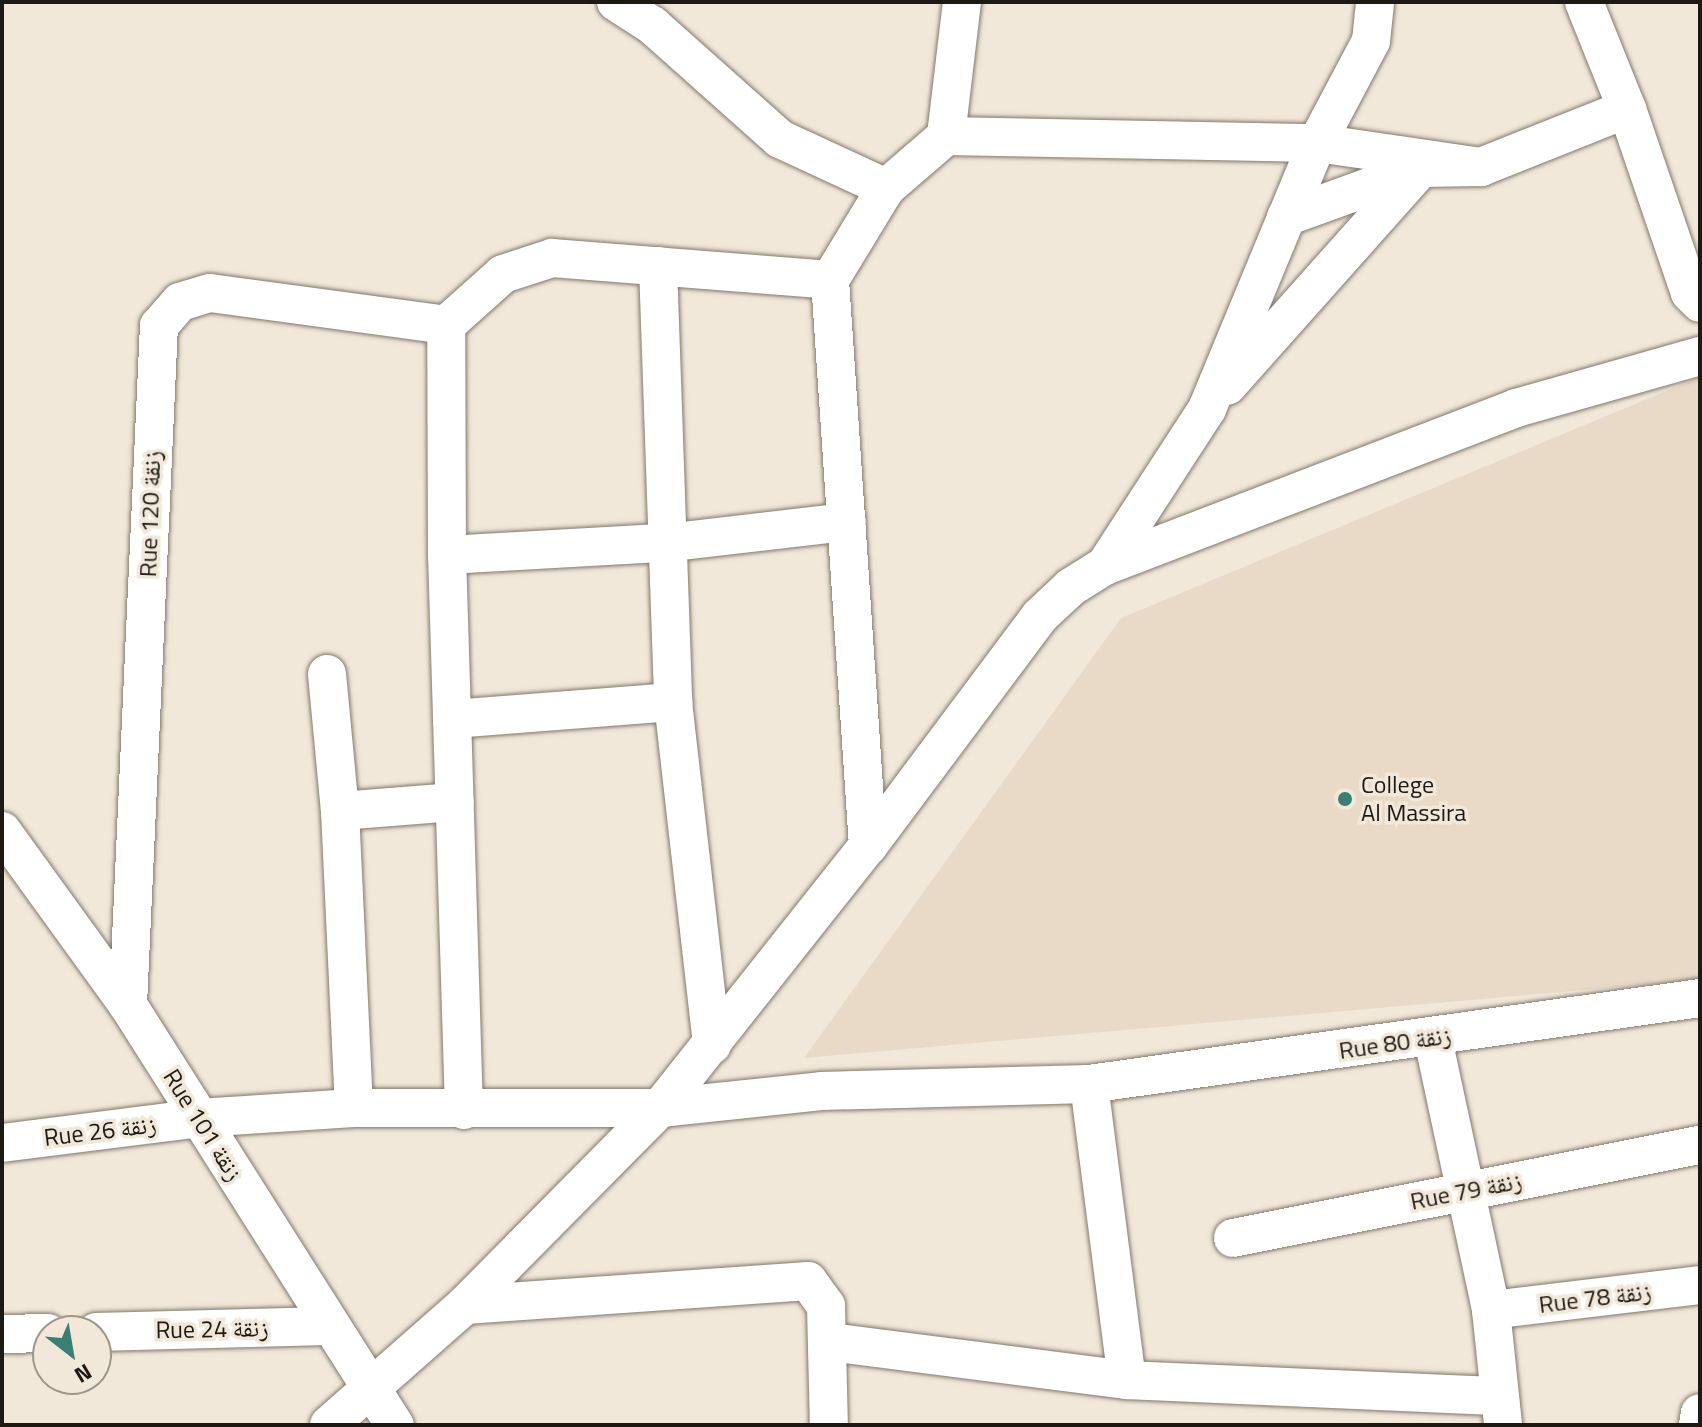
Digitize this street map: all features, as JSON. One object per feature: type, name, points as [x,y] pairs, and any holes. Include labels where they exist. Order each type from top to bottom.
[{"type":"street","points":[[616,2],[652,25],[780,139],[886,188]]},
{"type":"street","points":[[946,136],[962,2]]},
{"type":"street","points":[[1207,409],[1317,143],[1371,41],[1375,2]]},
{"type":"street","points":[[1584,2],[1697,294]]},
{"type":"street","points":[[1286,217],[1421,168],[1481,167],[1627,109]]},
{"type":"street","points":[[868,846],[830,280],[886,188],[946,136],[1317,143],[1481,167]]},
{"type":"street","points":[[1105,566],[1207,409],[1421,168]]},
{"type":"street","points":[[464,1110],[447,555],[446,325],[478,291],[528,262],[552,258],[830,280]]},
{"type":"street","points":[[658,266],[665,543],[673,702],[712,1045]]},
{"type":"street","name":"Rue 120 زنقة","points":[[128,1005],[159,326],[180,302],[210,293],[446,325]]},
{"type":"street","points":[[329,1425],[465,1305],[660,1108],[868,846],[1040,616],[1071,587],[1105,566],[1516,408],[1700,356]]},
{"type":"street","points":[[447,555],[665,543],[847,522]]},
{"type":"street","points":[[327,674],[340,811],[354,1108]]},
{"type":"street","points":[[452,719],[673,702]]},
{"type":"street","points":[[340,811],[455,802]]},
{"type":"street","name":"Rue 101 زنقة","points":[[2,831],[128,1005],[328,1326],[395,1425]]},
{"type":"street","name":"Rue 80 زنقة","points":[[660,1108],[821,1091],[1089,1084],[1433,1039],[1700,998]]},
{"type":"street","points":[[830,1342],[1127,1380],[1501,1410],[1491,1310],[1433,1039]]},
{"type":"street","points":[[1089,1084],[1127,1380]]},
{"type":"street","name":"Rue 26 زنقة","points":[[2,1143],[199,1118],[354,1108],[660,1108]]},
{"type":"street","name":"Rue 79 زنقة","points":[[1233,1238],[1700,1145]]},
{"type":"street","points":[[465,1305],[797,1279],[819,1289],[830,1342],[829,1425]]},
{"type":"street","name":"Rue 78 زنقة","points":[[1491,1310],[1700,1285]]},
{"type":"street","name":"Rue 24 زنقة","points":[[112,1332],[328,1326]]},
{"type":"street","points":[[2,1334],[32,1333]]},
{"type":"street","points":[[1698,1425],[1700,1413]]},
{"type":"shaded area","name":"College Al Massira","points":[[1700,377],[1700,980],[804,1058],[1121,618]]},
{"type":"place","name":"College Al Massira","points":[[1345,799]]}]
